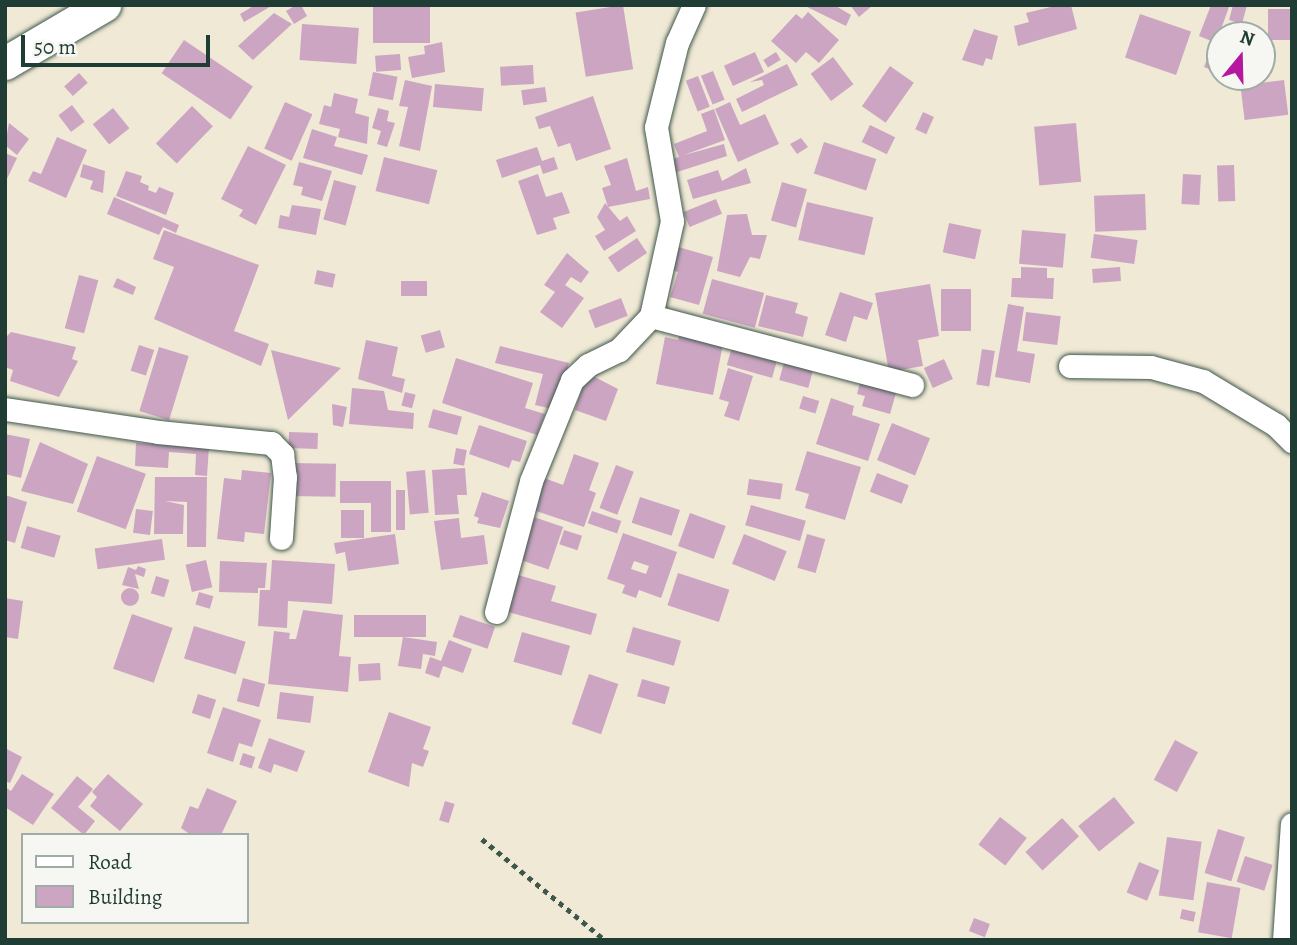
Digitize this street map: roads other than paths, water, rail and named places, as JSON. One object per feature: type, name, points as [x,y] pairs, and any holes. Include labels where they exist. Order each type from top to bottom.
[{"type":"main road","points":[[5,63],[104,5]]},
{"type":"street","points":[[496,612],[531,481],[572,380],[588,365],[618,350],[651,316],[672,221],[656,127],[674,53],[694,5]]},
{"type":"street","points":[[651,316],[912,385]]},
{"type":"street","points":[[1070,366],[1151,367],[1203,381],[1276,425],[1292,441]]},
{"type":"street","points":[[5,409],[158,432],[271,443],[282,454],[285,477],[281,538]]},
{"type":"street","points":[[1284,940],[1292,824]]}]
